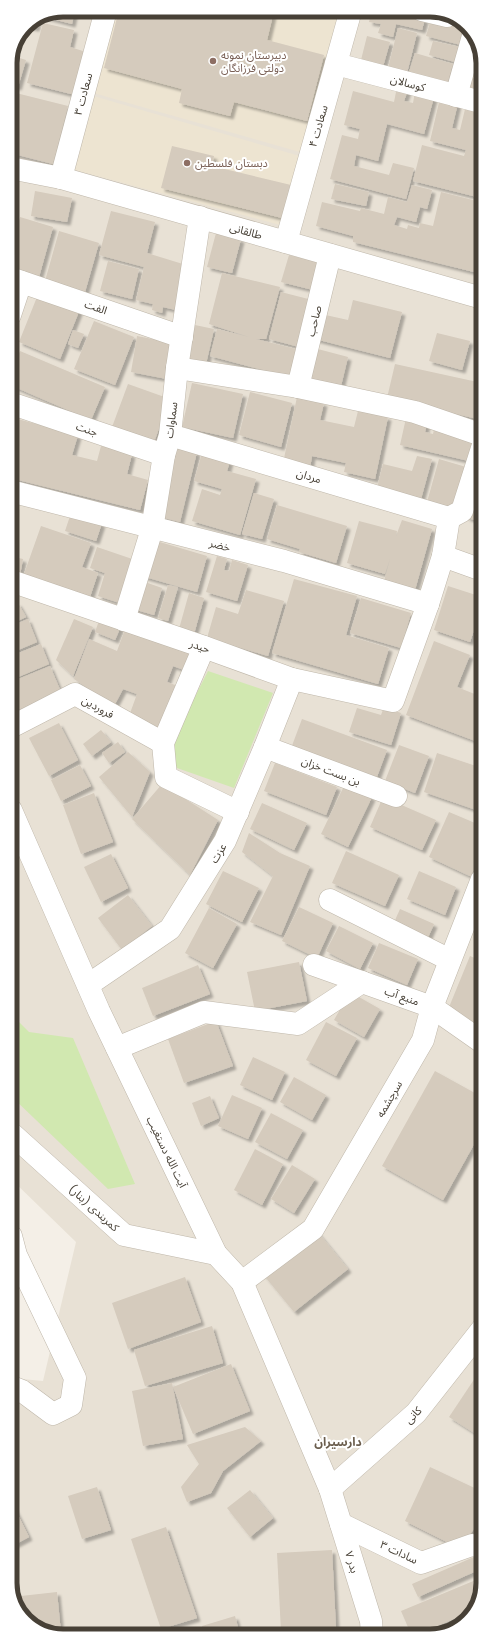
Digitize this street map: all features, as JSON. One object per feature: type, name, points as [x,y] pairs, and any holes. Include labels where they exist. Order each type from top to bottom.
[{"type":"street","name":"سعادت ۳","points":[[61,178],[104,17]]},
{"type":"street","name":"سعادت ۴","points":[[286,242],[349,17]]},
{"type":"street","points":[[456,96],[471,42]]},
{"type":"street","name":"کوسالان","points":[[336,64],[476,101]]},
{"type":"street","name":"طالقانی","points":[[17,169],[61,178],[476,296]]},
{"type":"street","name":"سماوات","points":[[124,620],[152,528],[164,455],[170,435],[177,368],[200,217]]},
{"type":"street","name":"صاحب","points":[[298,387],[330,255]]},
{"type":"street","name":"الفت","points":[[17,280],[182,337]]},
{"type":"street","points":[[177,368],[298,387],[415,412],[476,433]]},
{"type":"street","name":"جنت","points":[[17,405],[164,455]]},
{"type":"street","name":"مردان","points":[[170,435],[449,518]]},
{"type":"street","points":[[428,604],[443,556],[449,518],[462,511],[476,467]]},
{"type":"street","name":"خضر","points":[[17,493],[284,561],[428,604]]},
{"type":"street","points":[[443,556],[476,568]]},
{"type":"street","name":"حیدر","points":[[17,583],[204,647],[292,679],[393,701],[428,604]]},
{"type":"street","points":[[204,647],[163,743],[166,777],[238,812]]},
{"type":"street","name":"عزت","points":[[88,985],[170,929],[225,841],[292,679]]},
{"type":"street","name":"فروردین","points":[[17,723],[75,694],[163,743]]},
{"type":"street","name":"بن بست خزان","points":[[265,747],[396,796]]},
{"type":"street","name":"آیت الله دستغیب","points":[[17,824],[117,1048],[216,1254],[242,1282],[330,1489]]},
{"type":"street","name":"سرچشمه","points":[[242,1282],[313,1229],[423,1040],[432,1007],[476,894]]},
{"type":"street","points":[[330,900],[450,960]]},
{"type":"street","name":"منبع آب","points":[[314,965],[432,1007],[476,1038]]},
{"type":"street","points":[[117,1048],[204,1012],[298,1024],[362,982]]},
{"type":"street","name":"کمربندی (بنار)","points":[[17,1138],[124,1235],[216,1254]]},
{"type":"street","points":[[17,1257],[74,1378],[71,1405],[53,1414],[22,1391],[17,1389]]},
{"type":"street","name":"کانی","points":[[330,1489],[416,1413],[476,1337]]},
{"type":"street","name":"بدر ۷","points":[[330,1489],[371,1621],[372,1629]]},
{"type":"street","name":"سادات ۳","points":[[341,1524],[421,1563],[472,1545],[476,1545]]},
{"type":"shaded area","points":[[63,17],[433,17],[448,20],[458,26],[465,33],[473,45],[476,57],[476,1589],[474,1598],[467,1611],[448,1626],[436,1629],[60,1629],[45,1626],[33,1618],[26,1611],[20,1601],[17,1589],[17,1379],[43,1381],[76,1242],[17,1185],[17,63],[20,45],[30,30],[37,25],[45,20]]},
{"type":"shaded area","name":"دبیرستان نمونه دولتی فرزانگان","points":[[111,17],[144,17],[206,31],[210,17],[337,17],[303,153],[90,92]]},
{"type":"shaded area","points":[[154,17],[206,17],[203,29]]},
{"type":"shaded area","name":"دبستان فلسطین","points":[[90,95],[303,157],[284,226],[71,169]]},
{"type":"green space","points":[[208,671],[273,693],[234,788],[177,768],[169,748]]},
{"type":"green space","points":[[17,1020],[29,1032],[73,1038],[135,1184],[108,1189],[17,1102]]},
{"type":"building","points":[[74,17],[72,24],[51,19]]},
{"type":"building","name":"دبیرستان نمونه دولتی فرزانگان","points":[[117,17],[273,17],[267,40],[324,55],[307,121],[234,102],[230,116],[179,103],[182,89],[104,68]]},
{"type":"building","points":[[370,17],[418,17],[425,19],[422,30],[396,24],[393,37],[378,33],[381,24],[369,22]]},
{"type":"building","points":[[431,19],[459,27],[464,32],[461,45],[426,36]]},
{"type":"building","points":[[43,23],[74,30],[70,47],[86,52],[75,95],[27,83]]},
{"type":"building","points":[[398,28],[417,33],[407,73],[388,68]]},
{"type":"building","points":[[367,36],[390,42],[382,70],[360,64]]},
{"type":"building","points":[[433,41],[460,47],[455,62],[429,55]]},
{"type":"building","points":[[415,53],[453,64],[447,85],[408,75]]},
{"type":"building","points":[[18,57],[26,60],[17,87]]},
{"type":"building","points":[[476,58],[476,76],[471,74]]},
{"type":"building","points":[[470,77],[476,79],[476,98],[465,95]]},
{"type":"building","points":[[397,87],[408,90],[404,101],[413,103],[415,92],[434,97],[424,134],[387,124],[378,161],[356,155],[354,166],[389,175],[393,163],[414,168],[406,199],[330,179],[342,135],[358,139],[360,129],[344,125],[353,91],[394,102]]},
{"type":"building","points":[[17,93],[68,106],[53,164],[17,155]]},
{"type":"building","points":[[440,98],[458,103],[452,128],[460,130],[466,105],[476,108],[476,166],[474,173],[476,174],[476,197],[413,181],[422,145],[464,156],[466,150],[430,141]]},
{"type":"building","points":[[172,146],[214,156],[212,166],[291,185],[282,218],[161,188]]},
{"type":"building","points":[[335,184],[369,192],[366,206],[331,199]]},
{"type":"building","points":[[412,185],[432,190],[427,209],[420,207],[416,222],[397,217],[394,225],[407,229],[408,225],[419,228],[420,223],[433,226],[441,192],[476,201],[476,273],[353,242],[353,236],[316,226],[322,202],[360,211],[361,208],[384,214],[388,197],[407,202]]},
{"type":"building","points":[[35,191],[72,198],[67,222],[31,216]]},
{"type":"building","points":[[111,211],[155,222],[147,253],[186,265],[176,310],[163,307],[162,313],[152,310],[153,304],[136,300],[144,267],[99,255]]},
{"type":"building","points":[[20,217],[53,227],[39,277],[17,271],[17,228]]},
{"type":"building","points":[[59,231],[99,243],[85,292],[45,281]]},
{"type":"building","points":[[216,233],[241,239],[232,273],[207,267]]},
{"type":"building","points":[[289,255],[324,264],[317,291],[281,282]]},
{"type":"building","points":[[108,261],[139,269],[132,299],[100,291]]},
{"type":"building","points":[[222,273],[280,287],[266,339],[256,339],[300,350],[293,378],[210,356],[217,329],[249,337],[209,324]]},
{"type":"building","points":[[39,292],[80,309],[60,359],[19,342]]},
{"type":"building","points":[[281,292],[316,301],[303,348],[269,339]]},
{"type":"building","points":[[353,300],[402,312],[390,358],[315,339],[321,314],[348,320]]},
{"type":"building","points":[[94,321],[134,337],[115,385],[74,369]]},
{"type":"building","points":[[190,324],[214,329],[206,364],[182,359]]},
{"type":"building","points":[[73,330],[84,334],[78,348],[68,344]]},
{"type":"building","points":[[437,333],[470,341],[462,370],[429,361]]},
{"type":"building","points":[[137,336],[178,344],[172,380],[131,372]]},
{"type":"building","points":[[314,348],[348,357],[341,386],[306,377]]},
{"type":"building","points":[[20,351],[105,387],[91,420],[17,388],[17,358]]},
{"type":"building","points":[[395,364],[476,382],[476,419],[387,398]]},
{"type":"building","points":[[192,383],[243,394],[233,438],[182,427]]},
{"type":"building","points":[[128,384],[170,399],[154,442],[112,427]]},
{"type":"building","points":[[250,392],[292,403],[281,447],[239,435]]},
{"type":"building","points":[[297,397],[324,403],[320,420],[354,427],[358,411],[388,417],[375,479],[344,472],[346,463],[312,456],[310,468],[283,463]]},
{"type":"building","points":[[406,418],[427,423],[425,432],[433,434],[435,425],[475,434],[469,461],[400,445]]},
{"type":"building","points":[[17,419],[78,435],[72,455],[97,461],[101,446],[132,454],[127,474],[148,480],[140,510],[17,480]]},
{"type":"building","points":[[177,447],[197,452],[180,522],[160,517]]},
{"type":"building","points":[[202,453],[230,461],[227,471],[256,479],[240,535],[192,521],[202,489],[220,495],[222,489],[194,481]]},
{"type":"building","points":[[417,456],[432,459],[421,499],[377,488],[383,464],[412,471]]},
{"type":"building","points":[[439,459],[466,467],[454,510],[427,502]]},
{"type":"building","points":[[254,493],[274,499],[262,539],[242,534]]},
{"type":"building","points":[[476,496],[476,521],[466,517]]},
{"type":"building","points":[[277,505],[347,526],[336,563],[299,552],[300,549],[267,539]]},
{"type":"building","points":[[71,513],[102,523],[96,541],[65,531]]},
{"type":"building","points":[[402,520],[432,529],[415,590],[384,581],[390,559],[385,574],[347,563],[359,521],[397,531],[396,536]]},
{"type":"building","points":[[41,526],[91,543],[82,567],[98,573],[90,597],[24,574]]},
{"type":"building","points":[[153,540],[207,556],[197,592],[142,576]]},
{"type":"building","points":[[97,547],[138,561],[123,604],[98,596],[105,573],[90,568]]},
{"type":"building","points":[[217,556],[227,559],[224,570],[229,571],[232,560],[248,565],[237,601],[206,592]]},
{"type":"building","points":[[17,558],[23,559],[20,575],[17,574]]},
{"type":"building","points":[[294,579],[357,596],[346,635],[389,648],[378,684],[272,653]]},
{"type":"building","points":[[142,581],[162,588],[154,615],[133,609]]},
{"type":"building","points":[[168,585],[178,587],[168,621],[158,618]]},
{"type":"building","points":[[448,586],[476,595],[476,624],[470,642],[434,630]]},
{"type":"building","points":[[246,590],[284,601],[268,656],[207,638],[216,607],[238,614]]},
{"type":"building","points":[[189,593],[204,598],[194,634],[179,629]]},
{"type":"building","points":[[361,598],[411,613],[401,648],[350,633]]},
{"type":"building","points":[[17,603],[26,617],[17,621]]},
{"type":"building","points":[[101,615],[122,624],[115,640],[95,632]]},
{"type":"building","points":[[28,619],[37,642],[17,650],[17,624]]},
{"type":"building","points":[[74,619],[93,627],[73,676],[56,660]]},
{"type":"building","points":[[127,624],[195,650],[187,671],[173,666],[167,682],[183,688],[165,732],[129,716],[137,694],[123,689],[114,706],[74,679],[89,639],[117,651]]},
{"type":"building","points":[[434,641],[470,655],[457,687],[476,695],[476,741],[406,715]]},
{"type":"building","points":[[41,644],[49,664],[17,677],[17,654]]},
{"type":"building","points":[[50,666],[61,692],[17,710],[17,680]]},
{"type":"building","points":[[384,707],[401,713],[391,745],[349,732],[357,708],[381,715]]},
{"type":"building","points":[[302,719],[387,750],[375,782],[290,751]]},
{"type":"building","points":[[59,723],[78,760],[49,776],[29,738]]},
{"type":"building","points":[[101,730],[111,742],[92,756],[83,744]]},
{"type":"building","points":[[118,742],[125,752],[109,763],[102,753]]},
{"type":"building","points":[[399,745],[429,756],[415,793],[385,781]]},
{"type":"building","points":[[128,752],[150,772],[132,817],[99,777]]},
{"type":"building","points":[[437,753],[476,766],[476,810],[424,792]]},
{"type":"building","points":[[275,763],[337,787],[326,815],[264,791]]},
{"type":"building","points":[[80,765],[91,786],[61,801],[51,780]]},
{"type":"building","points":[[162,784],[218,820],[190,875],[132,819]]},
{"type":"building","points":[[345,784],[372,797],[348,847],[321,834]]},
{"type":"building","points":[[94,793],[113,842],[81,854],[63,805]]},
{"type":"building","points":[[383,797],[436,820],[422,850],[370,827]]},
{"type":"building","points":[[262,803],[307,823],[294,850],[250,829]]},
{"type":"building","points":[[449,812],[476,823],[476,868],[472,877],[429,857]]},
{"type":"building","points":[[249,833],[280,853],[310,866],[281,935],[250,922],[273,876],[242,852]]},
{"type":"building","points":[[346,851],[399,875],[385,906],[332,883]]},
{"type":"building","points":[[111,854],[128,888],[101,902],[84,867]]},
{"type":"building","points":[[223,871],[259,888],[242,922],[206,904]]},
{"type":"building","points":[[419,871],[456,887],[445,915],[407,899]]},
{"type":"building","points":[[128,895],[152,926],[122,950],[98,918]]},
{"type":"building","points":[[299,907],[333,923],[317,958],[282,941]]},
{"type":"building","points":[[209,908],[237,924],[213,968],[185,953]]},
{"type":"building","points":[[400,909],[434,924],[426,942],[392,927]]},
{"type":"building","points":[[339,926],[373,943],[360,969],[326,951]]},
{"type":"building","points":[[379,943],[418,959],[407,985],[368,968]]},
{"type":"building","points":[[470,956],[476,958],[476,1024],[447,1012]]},
{"type":"building","points":[[299,962],[307,1001],[255,1011],[247,972]]},
{"type":"building","points":[[198,965],[210,994],[153,1016],[142,988]]},
{"type":"building","points":[[350,992],[380,1009],[364,1037],[334,1020]]},
{"type":"building","points":[[216,1021],[233,1066],[184,1083],[168,1039]]},
{"type":"building","points":[[326,1022],[357,1038],[336,1076],[306,1060]]},
{"type":"building","points":[[253,1057],[285,1072],[272,1100],[240,1085]]},
{"type":"building","points":[[435,1071],[476,1094],[476,1141],[443,1200],[382,1166]]},
{"type":"building","points":[[294,1077],[326,1095],[312,1120],[280,1102]]},
{"type":"building","points":[[232,1095],[262,1108],[248,1139],[218,1126]]},
{"type":"building","points":[[210,1096],[219,1118],[201,1126],[192,1103]]},
{"type":"building","points":[[271,1113],[303,1130],[287,1159],[255,1142]]},
{"type":"building","points":[[255,1149],[283,1164],[262,1205],[234,1190]]},
{"type":"building","points":[[292,1165],[315,1179],[294,1213],[271,1199]]},
{"type":"building","points":[[316,1230],[348,1269],[294,1312],[262,1273]]},
{"type":"building","points":[[185,1277],[201,1322],[128,1349],[112,1303]]},
{"type":"building","points":[[212,1326],[223,1363],[145,1386],[134,1350]]},
{"type":"building","points":[[231,1364],[250,1411],[193,1434],[173,1387]]},
{"type":"building","points":[[476,1376],[476,1434],[449,1417]]},
{"type":"building","points":[[172,1383],[183,1439],[143,1446],[132,1391]]},
{"type":"building","points":[[245,1427],[261,1441],[223,1471],[211,1493],[187,1502],[181,1487],[199,1464],[187,1445]]},
{"type":"building","points":[[430,1467],[476,1489],[476,1526],[464,1542],[449,1543],[405,1521]]},
{"type":"building","points":[[97,1487],[111,1530],[82,1539],[68,1496]]},
{"type":"building","points":[[250,1490],[273,1518],[250,1537],[227,1508]]},
{"type":"building","points":[[17,1513],[29,1537],[17,1543]]},
{"type":"building","points":[[166,1527],[197,1618],[161,1629],[131,1539]]},
{"type":"building","points":[[332,1550],[336,1629],[281,1629],[277,1553]]},
{"type":"building","points":[[476,1556],[476,1571],[418,1597],[412,1584]]},
{"type":"building","points":[[476,1580],[474,1598],[467,1611],[463,1615],[430,1629],[409,1629],[401,1611]]},
{"type":"building","points":[[57,1592],[61,1629],[45,1626],[33,1618],[26,1611],[20,1601],[19,1596]]},
{"type":"building","points":[[235,1616],[238,1629],[203,1629],[202,1626]]},
{"type":"place","name":"دبیرستان نمونه دولتی فرزانگان","points":[[213,61]]},
{"type":"place","name":"دبستان فلسطین","points":[[187,163]]},
{"type":"district","name":"دارسیران","points":[[338,1442]]}]
